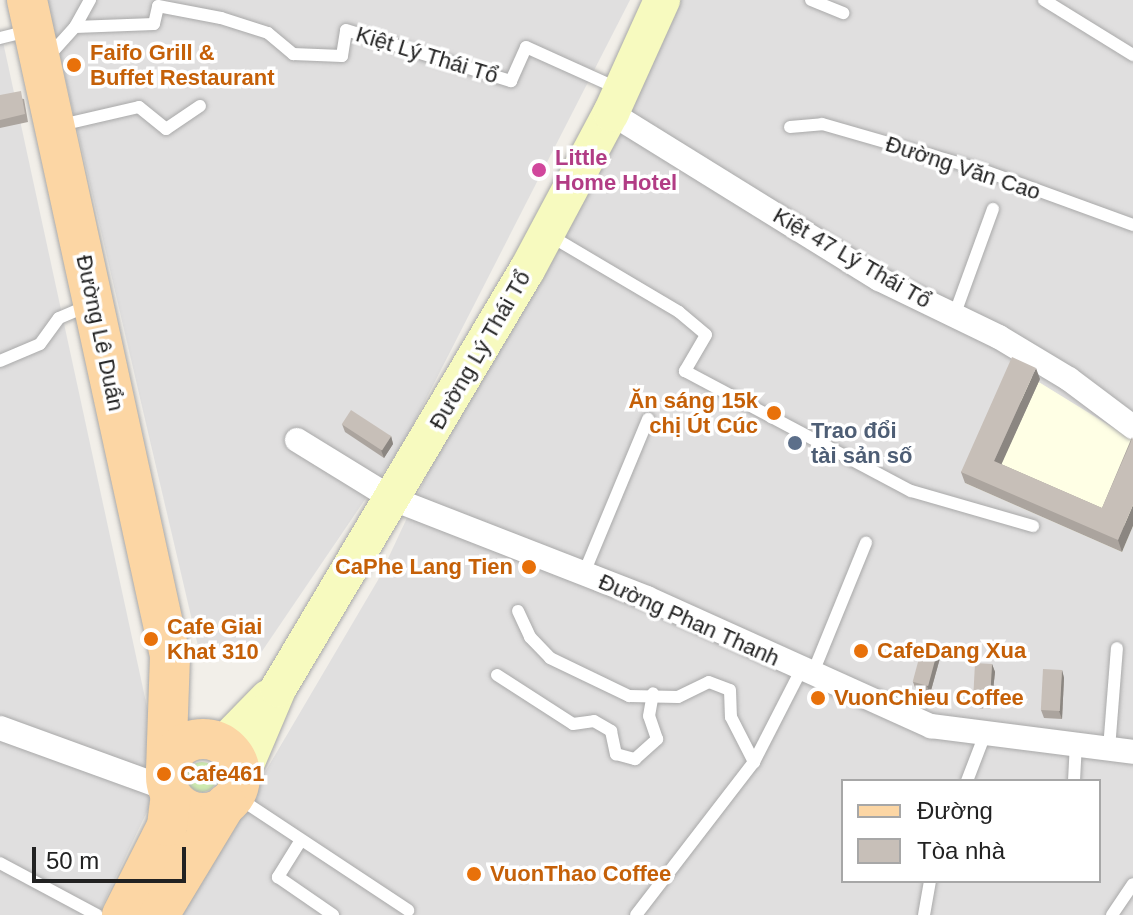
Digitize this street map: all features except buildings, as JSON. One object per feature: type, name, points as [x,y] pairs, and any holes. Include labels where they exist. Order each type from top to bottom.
[{"type":"main road","name":"Đường Lê Duẩn","points":[[26,33],[57,127],[171,666],[167,826],[122,915]]},
{"type":"main road","name":"Đường Lê Duẩn","points":[[171,666],[228,772]]},
{"type":"main road","points":[[184,745],[228,772],[203,813],[190,811],[168,785],[184,745]]},
{"type":"main road","points":[[159,915],[228,772]]},
{"type":"street","name":"Đường Lý Thái Tổ","points":[[228,772],[393,499],[546,234],[617,101],[662,0]]},
{"type":"street","name":"Kiệt 47 Lý Thái Tổ","points":[[617,101],[879,279],[1069,379],[1133,427]]},
{"type":"street","name":"Đường Phan Thanh","points":[[297,440],[393,499],[584,573],[931,726],[1121,751]]},
{"type":"street","points":[[0,728],[168,785]]},
{"type":"lane","points":[[26,33],[75,27],[90,0]]},
{"type":"lane","points":[[811,0],[843,13]]},
{"type":"lane","points":[[1044,0],[1133,55]]},
{"type":"lane","name":"Kiệt Lý Thái Tổ","points":[[75,27],[154,24],[158,6],[221,18],[268,33],[293,54],[342,56],[346,30],[511,81],[526,47],[617,101]]},
{"type":"lane","points":[[57,127],[139,107],[166,129],[200,106]]},
{"type":"lane","name":"Đường Văn Cao","points":[[790,127],[822,124],[982,170],[1133,225]]},
{"type":"lane","points":[[954,316],[993,209]]},
{"type":"lane","points":[[546,234],[679,312],[706,335],[685,371],[911,491],[1033,526]]},
{"type":"lane","points":[[0,361],[40,344],[52,335],[59,318],[93,303]]},
{"type":"lane","points":[[584,573],[648,419]]},
{"type":"lane","points":[[636,915],[754,762],[806,673],[866,543]]},
{"type":"lane","points":[[518,611],[530,637],[569,671],[629,696],[653,693],[678,697],[709,682],[730,690],[731,717],[754,762]]},
{"type":"lane","points":[[1117,648],[1121,751]]},
{"type":"lane","points":[[497,675],[573,724],[594,721],[611,731],[616,754],[635,759],[657,739],[649,716],[653,693]]},
{"type":"lane","points":[[968,779],[985,734]]},
{"type":"lane","points":[[1074,779],[1076,745]]},
{"type":"lane","points":[[228,772],[301,840],[408,910]]},
{"type":"lane","points":[[301,840],[278,877],[333,915]]},
{"type":"lane","points":[[0,863],[97,915]]},
{"type":"lane","points":[[924,915],[930,883]]},
{"type":"lane","points":[[1112,915],[1133,884]]},
{"type":"shaded area","points":[[47,0],[630,0],[404,442],[254,663],[198,646]]},
{"type":"shaded area","points":[[670,0],[1133,0],[1133,915],[181,915],[378,580],[442,443]]},
{"type":"shaded area","points":[[0,28],[152,730],[152,801],[98,915],[0,915]]},
{"type":"shaded area","points":[[1016,368],[1133,440],[1133,526],[1122,552],[965,483]]},
{"type":"green space","points":[[202,762],[213,766],[217,777],[213,788],[202,792],[191,788],[187,777],[191,766]]},
{"type":"place","name":"Faifo Grill & Buffet Restaurant","points":[[74,65]]},
{"type":"place","name":"Little Home Hotel","points":[[539,170]]},
{"type":"place","name":"Ăn sáng 15k chị Út Cúc","points":[[774,413]]},
{"type":"place","name":"Trao đổi tài sản số","points":[[795,443]]},
{"type":"place","name":"CaPhe Lang Tien","points":[[529,567]]},
{"type":"place","name":"Cafe Giai Khat 310","points":[[151,639]]},
{"type":"place","name":"CafeDang Xua","points":[[861,651]]},
{"type":"place","name":"VuonChieu Coffee","points":[[818,698]]},
{"type":"place","name":"Cafe461","points":[[164,774]]},
{"type":"place","name":"VuonThao Coffee","points":[[474,874]]}]
